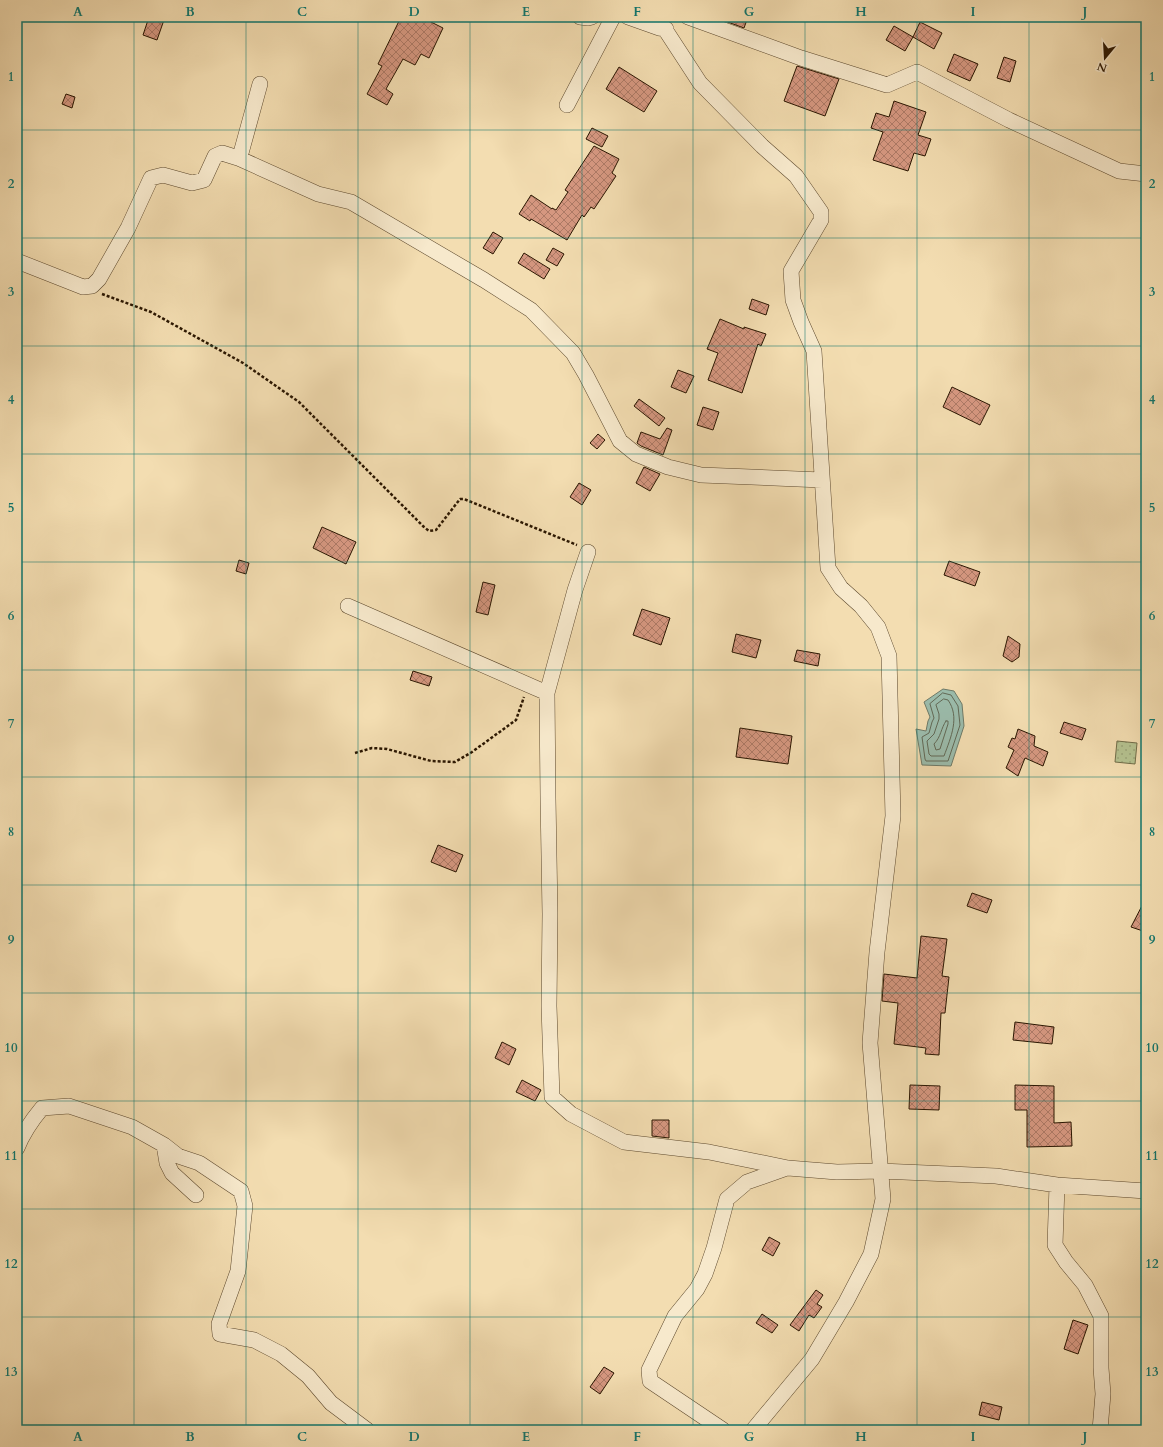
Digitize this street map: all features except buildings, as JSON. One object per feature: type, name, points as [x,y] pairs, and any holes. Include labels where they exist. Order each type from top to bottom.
[{"type":"street","points":[[580,17],[592,17]]},
{"type":"street","points":[[567,105],[613,17]]},
{"type":"street","points":[[628,17],[659,28],[662,23],[700,83],[762,146],[796,176],[821,212],[821,220],[791,271],[793,300],[814,351],[828,568],[840,588],[861,606],[878,627],[888,656],[894,816],[877,952],[870,1042],[883,1199],[871,1254],[846,1302],[812,1359],[753,1430]]},
{"type":"street","points":[[688,17],[801,58],[887,85],[917,72],[1009,120],[1119,171],[1146,174]]},
{"type":"street","points":[[238,158],[241,153],[260,84]]},
{"type":"street","points":[[17,261],[83,288],[92,286],[99,279],[128,228],[151,178],[163,175],[192,183],[204,180],[215,156],[222,152],[318,194],[351,202],[484,280],[531,310],[573,353],[620,441],[636,454],[668,467],[700,475],[822,480]]},
{"type":"street","points":[[588,552],[575,590],[547,693],[550,914],[549,1006],[552,1097],[571,1114],[624,1142],[709,1152],[788,1168],[837,1172],[880,1171],[996,1176],[1057,1185],[1146,1192]]},
{"type":"street","points":[[348,606],[547,693]]},
{"type":"street","points":[[17,1148],[33,1119],[42,1108],[68,1106],[132,1128],[164,1145],[178,1156],[199,1163],[241,1191],[245,1206],[238,1271],[219,1324],[220,1334],[254,1340],[281,1354],[308,1376],[331,1403],[367,1430]]},
{"type":"street","points":[[164,1145],[167,1163],[172,1174],[196,1195]]},
{"type":"street","points":[[723,1430],[650,1381],[649,1370],[675,1316],[697,1289],[705,1274],[714,1248],[727,1199],[747,1182],[788,1168]]},
{"type":"street","points":[[1057,1185],[1055,1245],[1066,1262],[1085,1285],[1101,1316],[1102,1394],[1100,1430]]},
{"type":"path","points":[[83,288],[151,312],[243,363],[299,402],[429,531],[436,530],[460,499],[464,498],[587,549],[588,552]]},
{"type":"path","points":[[355,753],[372,748],[387,749],[431,760],[454,762],[472,752],[516,720],[528,684]]},
{"type":"green space","points":[[1117,741],[1137,743],[1135,764],[1115,762]]},
{"type":"water","points":[[943,689],[954,691],[962,704],[964,726],[951,766],[922,765],[916,729],[926,731],[930,717],[924,702]]}]
